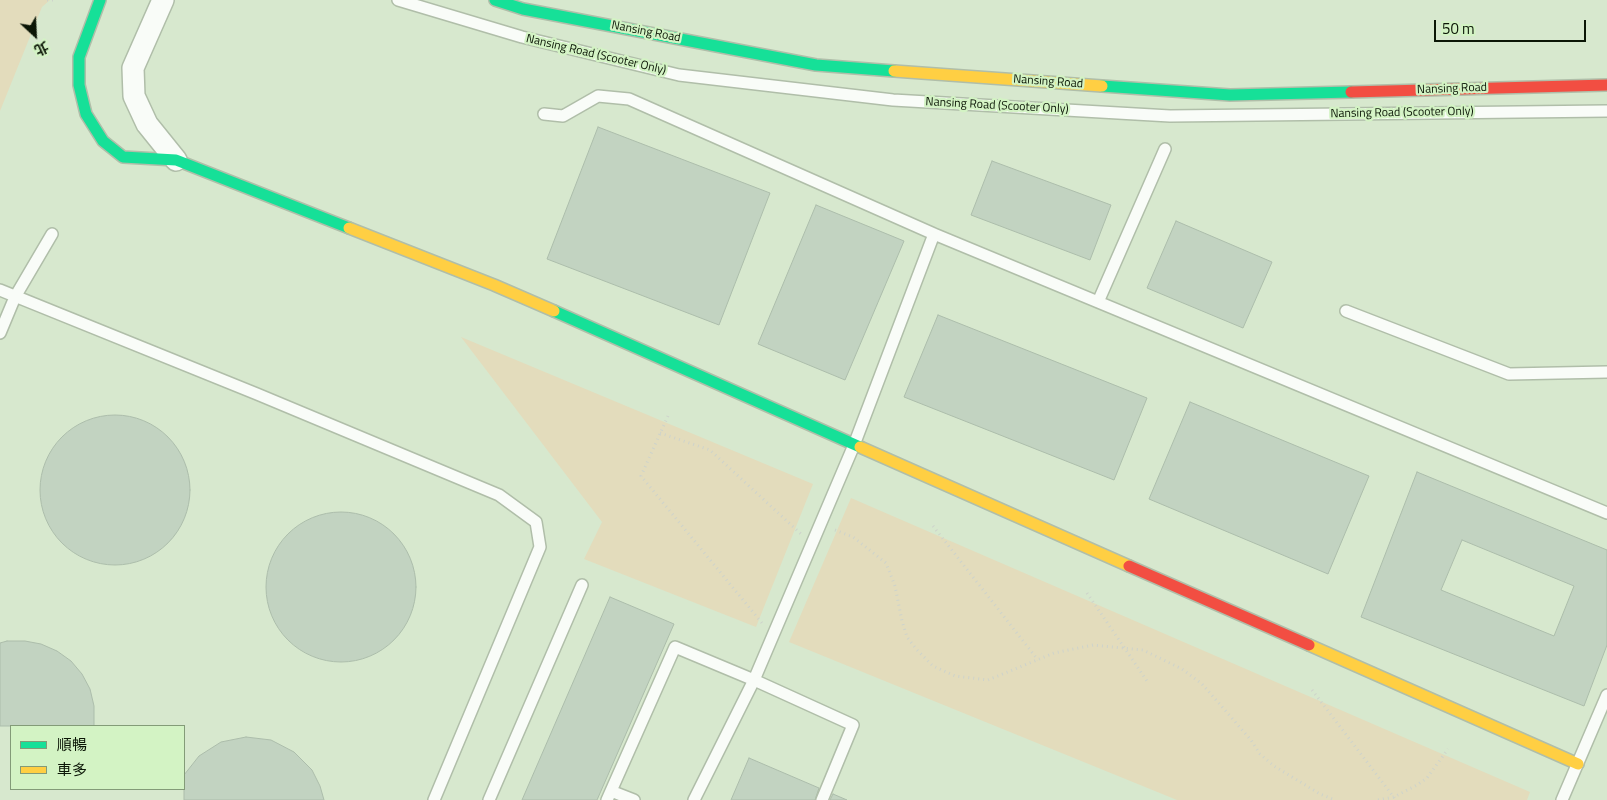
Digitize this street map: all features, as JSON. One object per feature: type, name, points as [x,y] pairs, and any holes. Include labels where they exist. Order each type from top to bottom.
[{"type":"street","points":[[100,0],[79,56],[78,85],[86,114],[103,141],[123,156],[176,160],[494,285],[1578,764]]},
{"type":"street","points":[[163,0],[133,68],[134,96],[147,124],[176,160]]},
{"type":"street","name":"Nansing Road","points":[[495,0],[523,9],[816,65],[1230,95],[1607,85]]},
{"type":"lane","name":"Nansing Road (Scooter Only)","points":[[398,0],[522,37],[679,75],[893,100],[1170,116],[1607,111]]},
{"type":"lane","points":[[544,114],[563,116],[598,96],[629,99],[934,234],[1607,513]]},
{"type":"lane","points":[[1098,302],[1165,149]]},
{"type":"lane","points":[[0,333],[16,297],[52,234]]},
{"type":"lane","points":[[694,800],[754,680],[854,445],[934,234]]},
{"type":"lane","points":[[0,290],[499,495],[536,522],[540,547],[434,800]]},
{"type":"lane","points":[[1346,310],[1509,374],[1607,372]]},
{"type":"lane","points":[[489,800],[582,585]]},
{"type":"lane","points":[[634,800],[609,795],[675,647],[853,725],[822,800]]},
{"type":"lane","points":[[1562,800],[1607,696]]},
{"type":"path","points":[[47,0],[54,0]]},
{"type":"path","points":[[668,416],[641,476],[765,628]]},
{"type":"path","points":[[660,433],[710,450],[803,536]]},
{"type":"path","points":[[933,526],[1038,660]]},
{"type":"path","points":[[832,529],[853,537],[886,562],[895,586],[902,621],[908,637],[917,650],[933,666],[955,676],[988,680],[1054,653],[1093,645],[1143,650],[1182,669],[1202,684],[1252,740],[1260,754],[1274,766],[1320,794],[1334,800]]},
{"type":"path","points":[[1087,593],[1146,681]]},
{"type":"path","points":[[1312,690],[1395,799]]},
{"type":"path","points":[[1378,800],[1395,799],[1427,778],[1448,749]]},
{"type":"shaded area","points":[[0,0],[50,0],[42,7],[0,111]]},
{"type":"shaded area","points":[[461,337],[813,484],[756,627],[584,559],[602,522]]},
{"type":"shaded area","points":[[851,498],[1530,792],[1527,800],[1177,800],[789,642]]},
{"type":"building","points":[[598,127],[770,193],[719,325],[547,259]]},
{"type":"building","points":[[992,161],[1111,205],[1090,260],[971,215]]},
{"type":"building","points":[[816,205],[904,241],[845,380],[758,344]]},
{"type":"building","points":[[1176,221],[1272,262],[1243,328],[1147,288]]},
{"type":"building","points":[[938,315],[1147,398],[1114,480],[904,397]]},
{"type":"building","points":[[1190,402],[1369,476],[1328,574],[1149,499]]},
{"type":"building","points":[[115,415],[130,416],[144,421],[157,427],[168,437],[178,448],[184,461],[189,475],[189,505],[184,519],[178,532],[168,543],[157,553],[144,559],[130,564],[115,565],[100,564],[86,559],[73,553],[62,543],[52,532],[46,519],[41,505],[40,490],[41,475],[46,461],[52,448],[62,437],[73,427],[86,421],[100,416]]},
{"type":"building","points":[[1417,472],[1607,550],[1607,645],[1584,706],[1361,617]],"holes":[[[1462,540],[1574,586],[1554,636],[1441,590]]]},
{"type":"building","points":[[341,512],[356,513],[370,518],[383,524],[394,534],[404,545],[410,558],[415,572],[415,602],[410,616],[404,629],[394,640],[383,650],[370,656],[356,661],[341,662],[326,661],[312,656],[299,650],[288,640],[278,629],[272,616],[267,602],[266,587],[267,572],[272,558],[278,545],[288,534],[299,524],[312,518],[326,513]]},
{"type":"building","points":[[610,597],[674,624],[597,800],[522,800]]},
{"type":"building","points":[[25,641],[41,644],[57,651],[71,661],[82,674],[90,689],[94,706],[94,725],[0,726],[0,643]]},
{"type":"building","points":[[246,737],[271,740],[294,752],[312,770],[324,800],[184,800],[185,774],[199,756],[221,742]]},
{"type":"building","points":[[749,758],[819,788],[815,800],[731,800]]},
{"type":"building","points":[[833,794],[847,800],[830,800]]},
{"type":"traffic: fast","points":[[100,0],[79,57],[79,85],[86,114],[103,141],[123,157],[176,160],[349,228]]},
{"type":"traffic: fast","points":[[495,0],[523,9],[816,65],[894,71]]},
{"type":"traffic: fast","points":[[1102,86],[1230,95],[1351,92]]},
{"type":"traffic: fast","points":[[554,311],[860,447]]},
{"type":"traffic: slow","points":[[894,71],[1102,86]]},
{"type":"traffic: slow","points":[[349,228],[494,285],[554,311]]},
{"type":"traffic: slow","points":[[860,447],[1129,566]]},
{"type":"traffic: slow","points":[[1309,645],[1578,764]]},
{"type":"traffic: jam","points":[[1351,92],[1607,85]]},
{"type":"traffic: jam","points":[[1129,566],[1309,645]]}]
